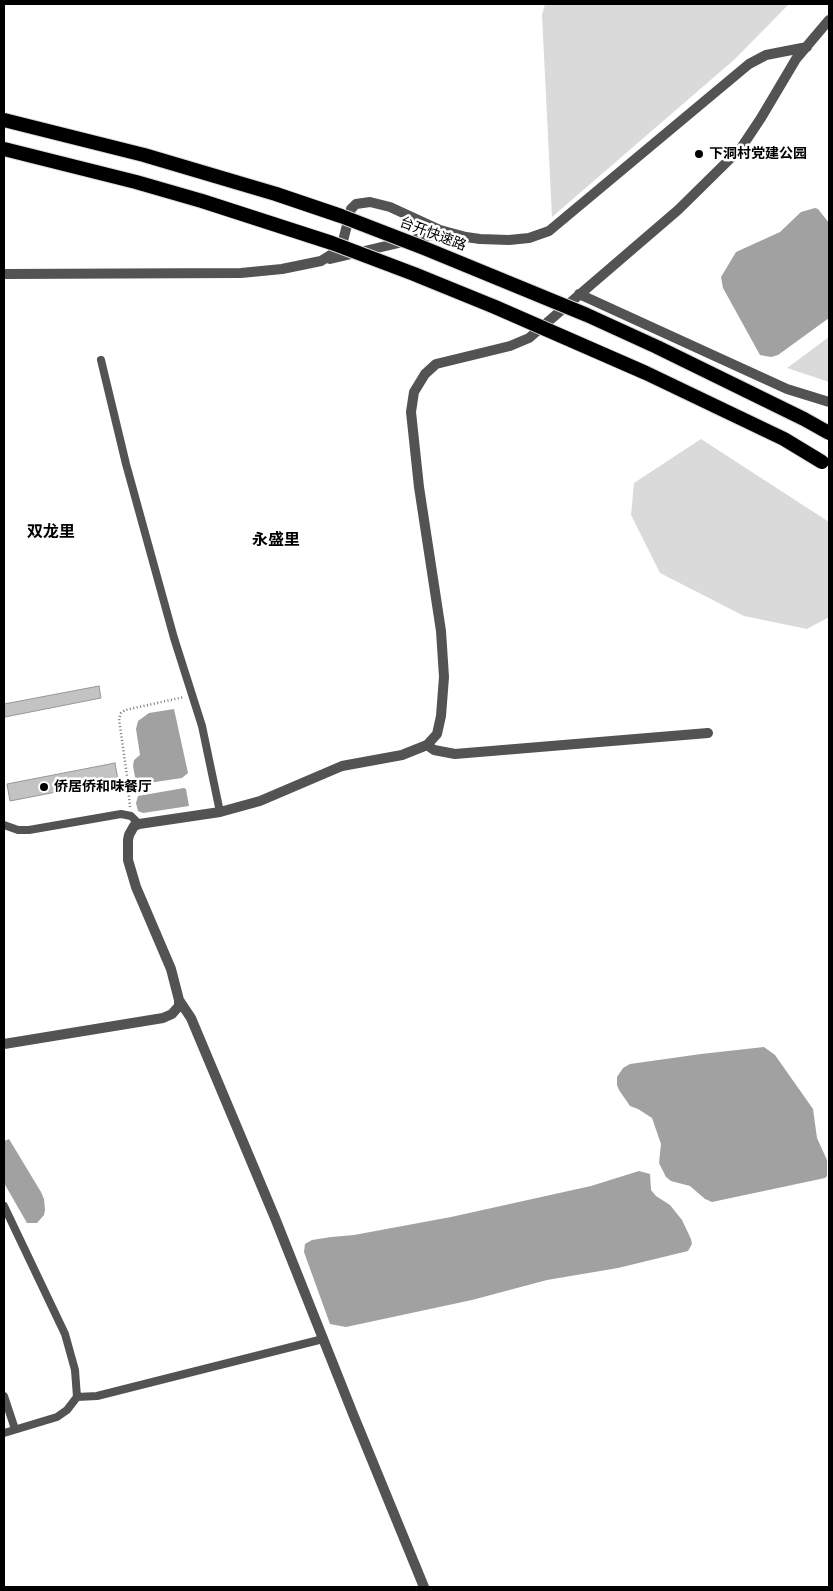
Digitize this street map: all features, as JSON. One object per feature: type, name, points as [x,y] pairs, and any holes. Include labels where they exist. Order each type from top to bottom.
[{"type":"highway","name":"台开快速路","points":[[4,120],[115,147],[210,174],[351,220],[460,262],[587,315],[675,355],[829,433]]},
{"type":"highway","points":[[4,149],[136,182],[202,201],[332,243],[414,274],[646,372],[784,439],[822,462]]},
{"type":"street","points":[[424,1587],[275,1218],[191,1018],[180,1000],[171,969],[136,887],[128,860],[129,835],[134,826],[139,824],[220,812],[260,801],[342,766],[402,755],[428,746],[437,734],[441,716],[444,676],[442,632],[419,487],[411,412],[414,392],[425,374],[436,364],[510,346],[529,338],[678,210],[734,156],[761,118],[796,59],[829,20]]},
{"type":"street","points":[[321,261],[342,246],[351,209],[356,204],[370,202],[390,206],[446,232],[480,239],[509,240],[529,238],[549,231],[749,64],[766,55],[807,47]]},
{"type":"street","points":[[4,274],[241,273],[282,269],[446,232]]},
{"type":"street","points":[[580,294],[787,389],[829,402]]},
{"type":"street","points":[[428,746],[434,750],[455,754],[708,733]]},
{"type":"street","points":[[4,1044],[163,1018],[172,1014],[179,1006],[180,1000]]},
{"type":"lane","points":[[101,360],[126,464],[174,638],[202,726],[220,812]]},
{"type":"lane","points":[[4,826],[18,830],[29,830],[121,814],[134,818],[139,824]]},
{"type":"lane","points":[[4,1206],[65,1334],[75,1370],[77,1397],[67,1410],[57,1417],[4,1432]]},
{"type":"lane","points":[[77,1397],[97,1396],[323,1340]]},
{"type":"lane","points":[[4,1396],[15,1429]]},
{"type":"path","points":[[127,816],[130,805],[119,719],[121,713],[126,710],[192,695]]},
{"type":"shaded area","points":[[545,4],[789,4],[735,59],[552,217],[542,15]]},
{"type":"shaded area","points":[[815,208],[818,209],[829,223],[829,318],[778,355],[771,357],[760,355],[723,288],[721,277],[736,252],[780,232],[801,212]]},
{"type":"shaded area","points":[[829,337],[829,382],[787,368]]},
{"type":"shaded area","points":[[701,439],[829,522],[829,617],[807,629],[744,616],[660,573],[631,515],[634,483]]},
{"type":"shaded area","points":[[174,709],[188,773],[182,778],[147,783],[139,781],[135,777],[133,766],[134,760],[140,755],[136,729],[138,721],[149,713]]},
{"type":"shaded area","points":[[186,789],[189,806],[143,813],[138,811],[136,803],[138,796]]},
{"type":"shaded area","points":[[764,1047],[775,1055],[813,1109],[817,1138],[827,1160],[827,1176],[825,1178],[712,1202],[705,1199],[690,1186],[671,1181],[666,1177],[659,1163],[661,1144],[652,1118],[630,1106],[619,1090],[617,1077],[623,1068],[630,1064]]},
{"type":"shaded area","points":[[9,1139],[44,1199],[44,1215],[37,1223],[27,1223],[4,1183],[4,1141]]},
{"type":"shaded area","points":[[639,1171],[650,1174],[651,1190],[656,1196],[670,1205],[682,1220],[692,1244],[688,1251],[618,1268],[547,1280],[472,1300],[346,1327],[330,1324],[304,1252],[305,1244],[312,1240],[354,1235],[451,1217],[591,1186]]},
{"type":"building","points":[[99,686],[101,698],[5,717],[4,704]]},
{"type":"building","points":[[115,763],[118,780],[10,801],[7,784]]},
{"type":"place","name":"下洞村党建公园","points":[[699,154]]},
{"type":"place","name":"侨居侨和味餐厅","points":[[44,787]]},
{"type":"district","name":"双龙里","points":[[51,532]]},
{"type":"district","name":"永盛里","points":[[276,540]]}]
